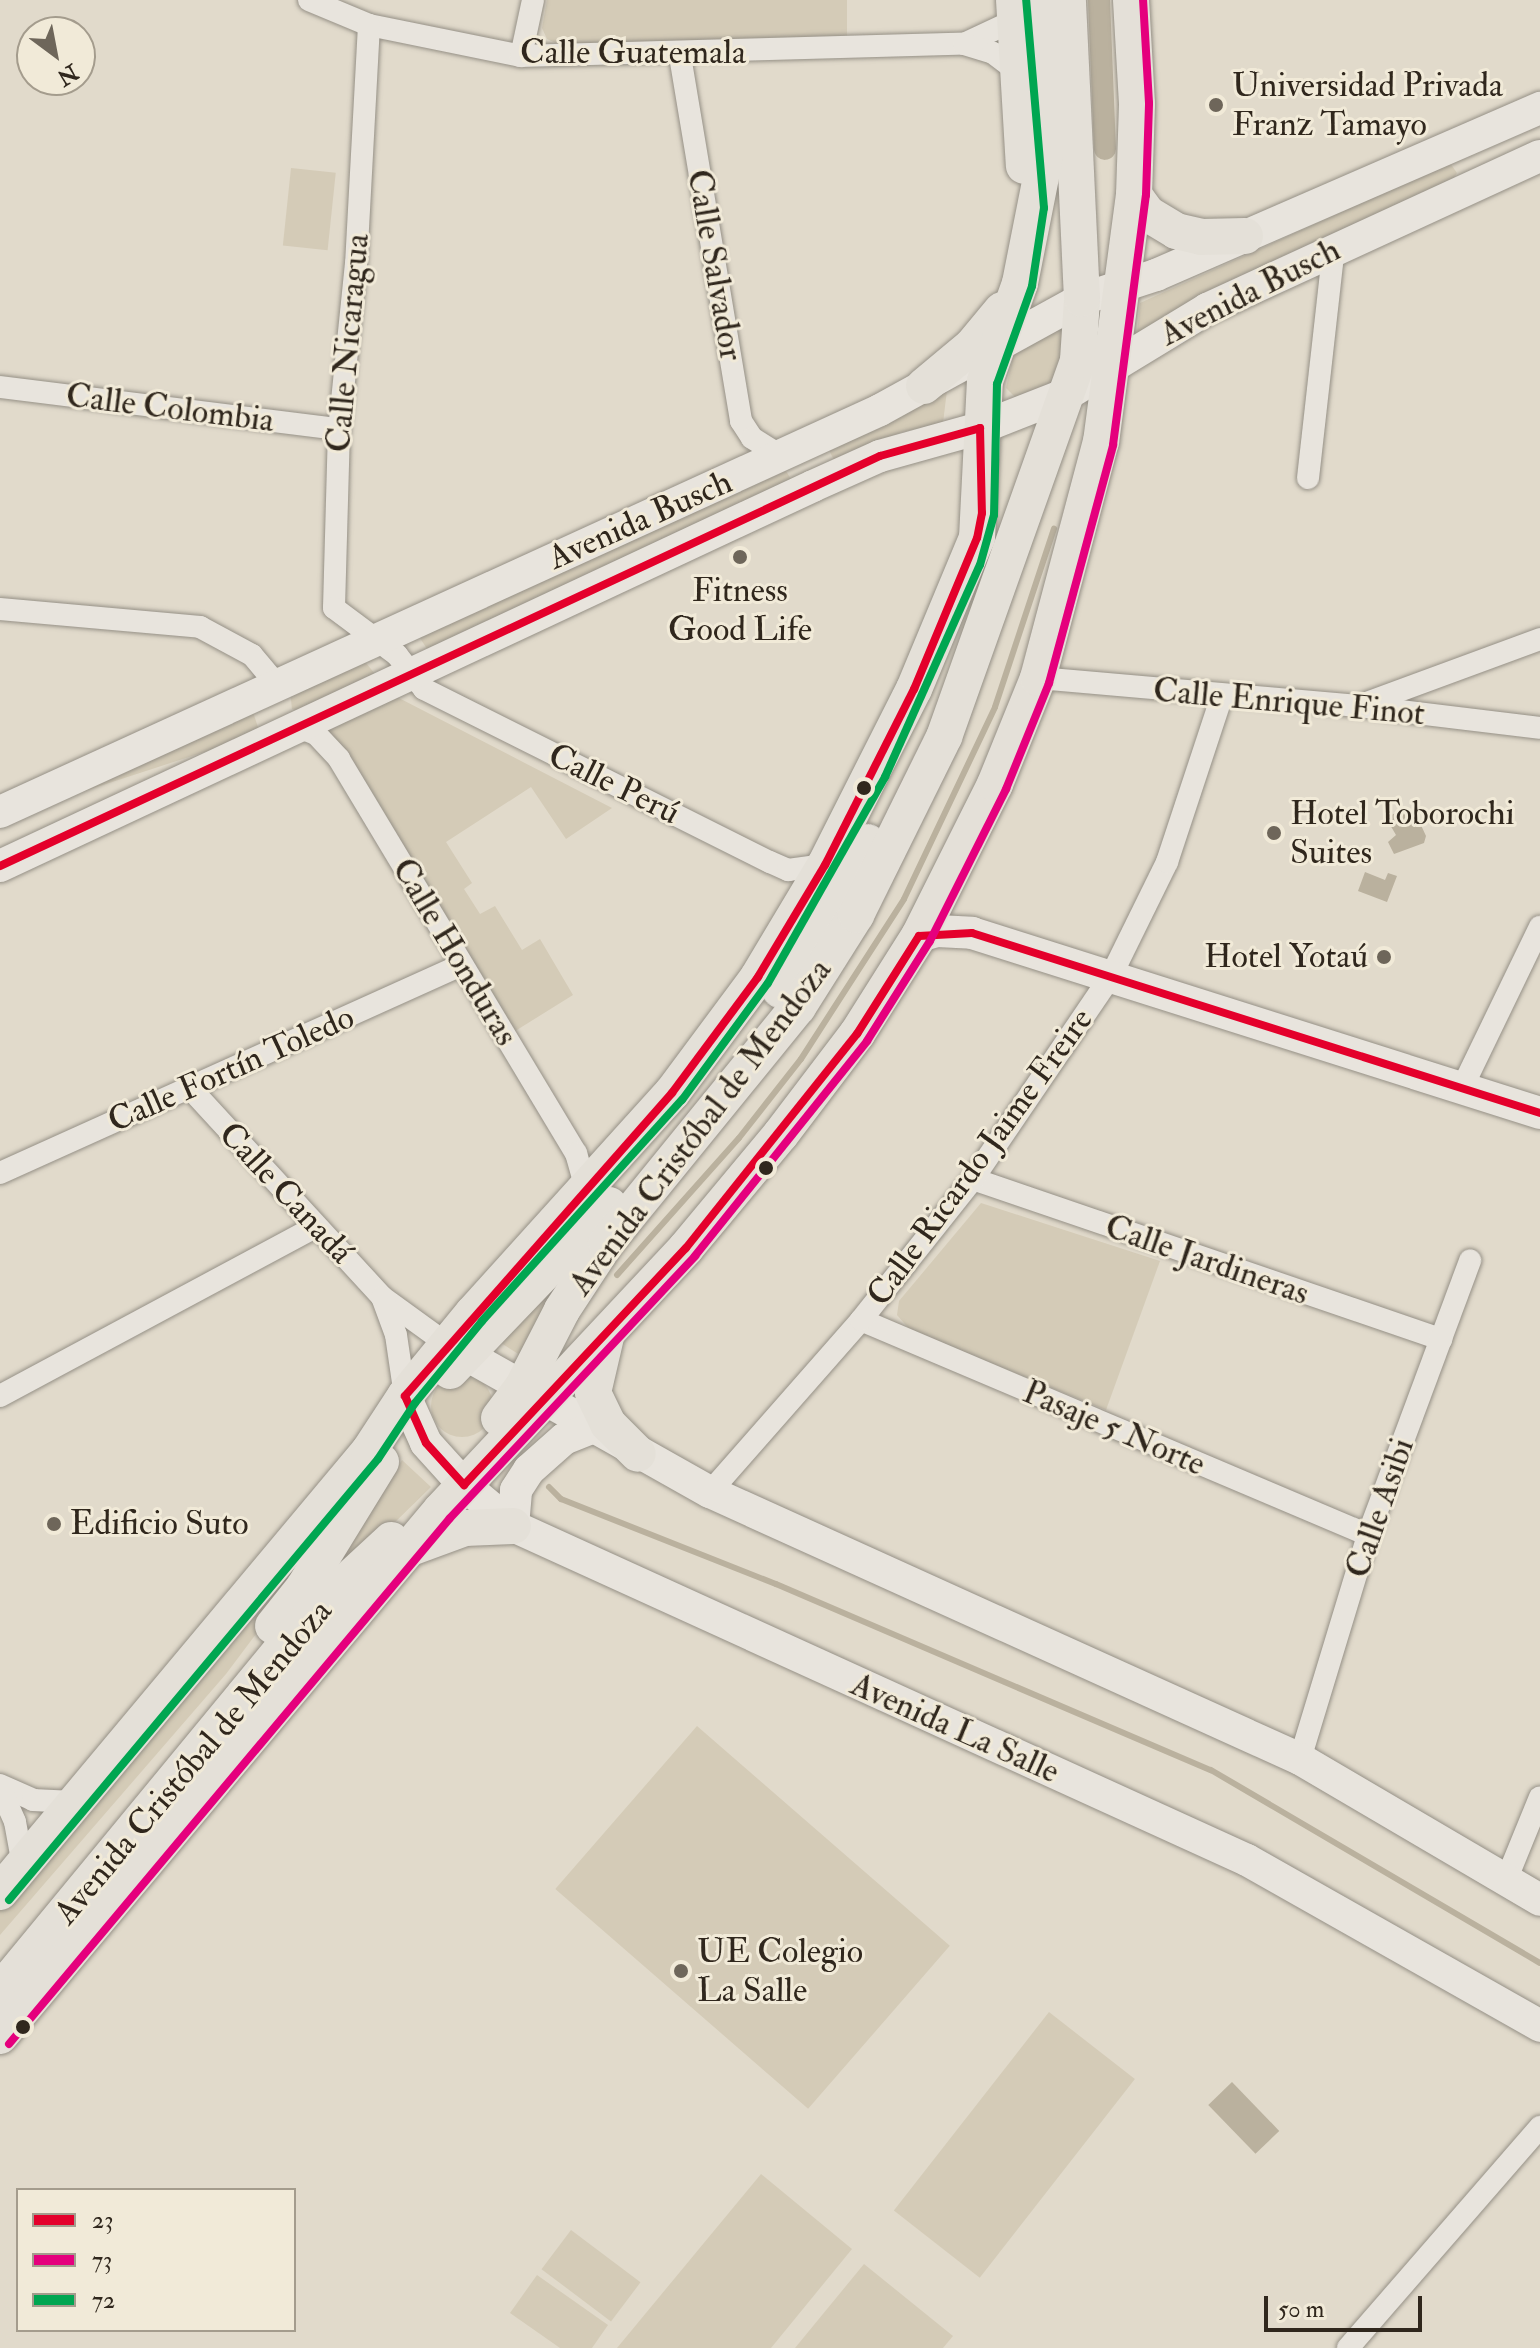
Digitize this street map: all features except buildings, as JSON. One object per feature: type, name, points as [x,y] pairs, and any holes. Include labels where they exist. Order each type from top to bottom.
[{"type":"main road","name":"Avenida Cristóbal de Mendoza","points":[[533,1392],[598,1254],[733,1093],[798,1007],[856,915],[944,737],[1069,393],[1078,360],[1082,299],[1068,0]]},
{"type":"main road","name":"Avenida Cristóbal de Mendoza","points":[[0,2036],[411,1548],[459,1480],[533,1392],[608,1332],[781,1134],[857,1034],[939,900],[995,784],[1038,678],[1101,442],[1125,288],[1134,195],[1137,104],[1131,0]]},
{"type":"main road","points":[[1024,7],[1020,73],[1032,208]]},
{"type":"main road","points":[[924,386],[994,324],[1022,273],[1032,208],[1045,157],[1048,41],[1024,7]]},
{"type":"main road","name":"Avenida Busch","points":[[0,812],[787,454],[924,386],[1082,299],[1125,288],[1540,108]]},
{"type":"main road","points":[[1378,228],[1404,204],[1471,174],[1479,159],[1471,139]]},
{"type":"main road","name":"Avenida Busch","points":[[0,866],[880,456],[980,428],[1069,393],[1207,309],[1334,247],[1540,156]]},
{"type":"main road","points":[[1134,195],[1148,214],[1176,231],[1201,237],[1245,236]]},
{"type":"main road","name":"Avenida Cristóbal de Mendoza","points":[[457,1349],[603,1212],[701,1098],[790,974],[838,867],[875,771],[969,560],[982,513],[980,428],[985,381],[1022,273]]},
{"type":"main road","points":[[787,454],[817,461],[813,486]]},
{"type":"main road","points":[[277,685],[278,712],[301,728]]},
{"type":"main road","name":"Avenida Cristóbal de Mendoza","points":[[12,1878],[672,1093],[796,915],[838,867]]},
{"type":"main road","points":[[939,900],[972,933]]},
{"type":"main road","points":[[790,974],[796,915]]},
{"type":"main road","points":[[919,936],[937,931],[972,933],[1540,1113]]},
{"type":"main road","points":[[608,1332],[593,1393],[608,1424],[638,1454]]},
{"type":"main road","points":[[457,1349],[591,1428],[710,1492],[1300,1759],[1540,1900]]},
{"type":"main road","name":"Avenida Cristóbal de Mendoza","points":[[0,1958],[304,1587],[409,1406]]},
{"type":"main road","name":"Avenida La Salle","points":[[409,1406],[426,1443],[459,1480],[513,1526],[1247,1860],[1540,2026]]},
{"type":"main road","points":[[411,1548],[465,1528],[513,1526],[516,1490],[529,1470],[564,1439],[591,1428]]},
{"type":"main road","name":"Avenida Cristóbal de Mendoza","points":[[0,1991],[309,1616],[459,1480]]},
{"type":"street","name":"Calle Guatemala","points":[[309,0],[369,25],[521,56],[680,56],[964,44],[993,53],[1020,73]]},
{"type":"street","points":[[521,56],[533,0]]},
{"type":"street","name":"Calle Guatemala","points":[[964,44],[1024,7]]},
{"type":"street","name":"Calle Nicaragua","points":[[369,25],[356,263],[339,429],[332,601],[338,615],[376,639],[413,674]]},
{"type":"street","name":"Calle Salvador","points":[[680,56],[741,421],[752,438],[787,454]]},
{"type":"street","points":[[1308,478],[1334,247]]},
{"type":"street","name":"Calle Colombia","points":[[0,387],[339,429]]},
{"type":"street","points":[[0,609],[200,627],[252,655],[277,685]]},
{"type":"street","points":[[1359,706],[1540,639]]},
{"type":"street","name":"Calle Perú","points":[[413,674],[424,689],[770,862],[788,870],[838,867]]},
{"type":"street","name":"Calle Enrique Finot","points":[[1038,678],[1359,706],[1540,728]]},
{"type":"street","name":"Calle Ricardo Jaime Freire","points":[[710,1492],[861,1320],[973,1179],[1111,976],[1167,862],[1222,696]]},
{"type":"street","name":"Calle Honduras","points":[[301,728],[316,734],[339,759],[576,1153],[587,1192]]},
{"type":"street","points":[[1462,1088],[1540,927]]},
{"type":"street","name":"Calle Fortín Toledo","points":[[0,1173],[461,965]]},
{"type":"street","name":"Calle Canadá","points":[[189,1087],[382,1297],[457,1349]]},
{"type":"street","name":"Calle Jardineras","points":[[973,1179],[1441,1339]]},
{"type":"street","points":[[0,1396],[315,1227]]},
{"type":"street","name":"Calle Asibi","points":[[1300,1759],[1368,1535],[1470,1260]]},
{"type":"street","name":"Calle Canadá","points":[[382,1297],[396,1335],[409,1406]]},
{"type":"street","name":"Pasaje 5 Norte","points":[[861,1320],[1368,1535]]},
{"type":"street","points":[[0,1786],[33,1800],[74,1802]]},
{"type":"street","points":[[0,1786],[15,1822],[12,1878]]},
{"type":"street","points":[[1507,1878],[1540,1797]]},
{"type":"street","points":[[1348,2348],[1540,2127]]},
{"type":"shaded area","points":[[547,0],[847,0],[847,38],[558,44],[547,39],[542,28]]},
{"type":"shaded area","points":[[1450,163],[1457,173],[1452,181],[1137,334],[1140,303]]},
{"type":"shaded area","points":[[291,168],[336,173],[328,250],[283,246]]},
{"type":"shaded area","points":[[1057,327],[1067,329],[1063,379],[1018,400],[1006,388],[1014,352]]},
{"type":"shaded area","points":[[947,390],[943,423],[902,432],[834,460],[829,450],[885,426]]},
{"type":"shaded area","points":[[786,471],[791,479],[429,652],[418,635]]},
{"type":"shaded area","points":[[362,658],[375,674],[302,712],[292,709],[290,691]]},
{"type":"shaded area","points":[[395,696],[612,808],[566,839],[531,787],[446,842],[472,883],[464,889],[480,914],[495,906],[522,950],[540,939],[573,995],[512,1033],[323,732]]},
{"type":"shaded area","points":[[253,712],[260,734],[0,818],[0,794]]},
{"type":"shaded area","points":[[1401,810],[1411,822],[1420,823],[1426,836],[1424,843],[1394,854],[1388,842],[1396,835],[1386,818]]},
{"type":"shaded area","points":[[1365,872],[1385,880],[1388,873],[1397,876],[1387,902],[1358,891]]},
{"type":"shaded area","points":[[981,1203],[1160,1261],[1106,1410],[910,1330],[897,1315],[899,1301]]},
{"type":"shaded area","points":[[579,1260],[523,1357],[498,1341]]},
{"type":"shaded area","points":[[462,1375],[484,1384],[493,1406],[484,1428],[462,1437],[440,1428],[431,1406],[440,1384]]},
{"type":"shaded area","points":[[402,1460],[431,1487],[303,1612],[393,1474]]},
{"type":"shaded area","points":[[316,1554],[226,1674],[0,1935],[0,1910],[282,1582]]},
{"type":"shaded area","points":[[697,1726],[950,1946],[808,2109],[555,1889]]},
{"type":"shaded area","points":[[1049,2012],[1135,2079],[980,2278],[894,2211]]},
{"type":"shaded area","points":[[1232,2082],[1279,2131],[1255,2154],[1208,2105]]},
{"type":"shaded area","points":[[761,2174],[852,2249],[771,2348],[617,2348]]},
{"type":"shaded area","points":[[571,2230],[640,2282],[611,2321],[542,2269]]},
{"type":"shaded area","points":[[864,2264],[953,2336],[943,2348],[795,2348]]},
{"type":"shaded area","points":[[537,2275],[608,2325],[592,2348],[560,2348],[510,2313]]},
{"type":"waterway","points":[[1099,0],[1105,149]]},
{"type":"waterway","points":[[617,1275],[739,1138],[801,1059],[904,899],[995,707],[1054,529]]},
{"type":"waterway","points":[[549,1487],[561,1499],[776,1584],[1211,1770],[1540,1963]]},
{"type":"transit line","name":"72","points":[[9,1900],[378,1459],[415,1403],[482,1321],[682,1100],[768,983],[885,777],[980,565],[994,515],[997,384],[1032,286],[1044,208],[1026,0]]},
{"type":"transit line","name":"73","points":[[9,2044],[450,1518],[695,1256],[867,1041],[930,941],[1006,789],[1049,683],[1113,445],[1146,195],[1149,103],[1143,0]]},
{"type":"transit line","name":"23","points":[[0,866],[880,456],[980,428],[982,513],[977,538],[914,689],[825,865],[758,977],[672,1093],[405,1396],[426,1443],[464,1485],[686,1248],[857,1034],[919,936],[972,933],[1540,1113]]},
{"type":"place","name":"Universidad Privada Franz Tamayo","points":[[1216,105]]},
{"type":"place","name":"Fitness Good Life","points":[[740,557]]},
{"type":"place","name":"Hotel Toborochi Suites","points":[[1274,833]]},
{"type":"place","name":"Hotel Yotaú","points":[[1384,957]]},
{"type":"place","name":"Edificio Suto","points":[[54,1524]]},
{"type":"place","name":"UE Colegio La Salle","points":[[681,1971]]}]
